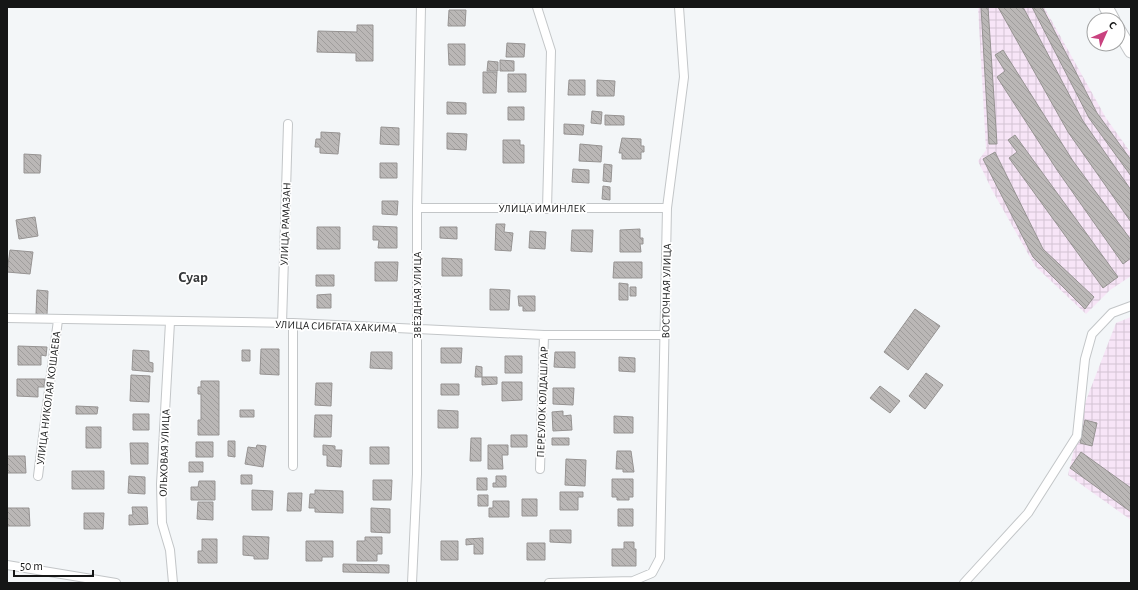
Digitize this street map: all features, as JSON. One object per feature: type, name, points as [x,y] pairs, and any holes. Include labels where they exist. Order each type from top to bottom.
[{"type":"street","name":"ЗВЁЗДНАЯ УЛИЦА","points":[[412,583],[417,474],[417,208],[421,7]]},
{"type":"street","points":[[537,7],[551,51],[547,209]]},
{"type":"street","name":"ВОСТОЧНАЯ УЛИЦА","points":[[549,583],[633,582],[652,573],[660,558],[667,208],[684,77],[679,7]]},
{"type":"street","name":"УЛИЦА РАМАЗАН","points":[[282,324],[288,124]]},
{"type":"street","name":"УЛИЦА ИМИНЛЕК","points":[[417,208],[667,208]]},
{"type":"street","points":[[964,583],[1028,513],[1077,436],[1085,359],[1092,334],[1112,313],[1131,306]]},
{"type":"street","name":"УЛИЦА СИБГАТА ХАКИМА","points":[[7,318],[293,324],[544,335],[665,335]]},
{"type":"street","name":"УЛИЦА НИКОЛАЯ КОШАЕВА","points":[[38,476],[58,320]]},
{"type":"street","name":"ОЛЬХОВАЯ УЛИЦА","points":[[170,322],[161,484],[162,523],[170,550],[173,583]]},
{"type":"street","points":[[293,324],[293,466]]},
{"type":"street","name":"ПЕРЕУЛОК ЮЛДАШЛАР","points":[[540,469],[544,335]]},
{"type":"street","points":[[7,565],[116,583]]},
{"type":"shaded area","points":[[978,7],[1044,7],[1106,118],[1131,153],[1131,276],[1110,290],[1086,314],[1035,266],[992,190],[978,161],[986,150]]},
{"type":"shaded area","points":[[1131,317],[1131,520],[1068,475],[1085,403],[1116,323]]},
{"type":"building","points":[[981,7],[988,7],[997,144],[989,144]]},
{"type":"building","points":[[998,7],[1023,7],[1083,121],[1131,190],[1131,222],[1068,132]]},
{"type":"building","points":[[1032,7],[1042,7],[1097,113],[1131,160],[1131,176],[1089,118]]},
{"type":"building","points":[[449,10],[466,10],[465,26],[448,26]]},
{"type":"building","points":[[357,25],[373,25],[373,61],[356,61],[356,53],[317,52],[318,31],[357,32]]},
{"type":"building","points":[[507,43],[525,44],[524,57],[506,57]]},
{"type":"building","points":[[448,44],[465,44],[465,65],[449,65]]},
{"type":"building","points":[[1003,50],[1073,161],[1131,240],[1131,258],[1123,264],[1057,170],[997,77],[1005,71],[995,55]]},
{"type":"building","points":[[500,60],[514,61],[514,71],[500,71]]},
{"type":"building","points":[[488,61],[498,62],[498,71],[487,71]]},
{"type":"building","points":[[483,72],[497,72],[496,93],[483,93]]},
{"type":"building","points":[[508,74],[526,74],[526,92],[508,92]]},
{"type":"building","points":[[569,80],[585,80],[585,95],[568,95]]},
{"type":"building","points":[[597,80],[615,81],[614,96],[597,96]]},
{"type":"building","points":[[447,102],[466,103],[466,114],[447,114]]},
{"type":"building","points":[[508,107],[524,107],[524,120],[508,120]]},
{"type":"building","points":[[592,111],[602,112],[601,124],[591,123]]},
{"type":"building","points":[[605,115],[624,116],[624,125],[605,125]]},
{"type":"building","points":[[564,124],[584,125],[583,135],[564,134]]},
{"type":"building","points":[[381,127],[399,128],[399,145],[380,144]]},
{"type":"building","points":[[321,132],[340,133],[338,154],[320,153],[320,147],[315,147],[316,139],[321,139]]},
{"type":"building","points":[[447,133],[467,134],[466,150],[447,149]]},
{"type":"building","points":[[1015,135],[1118,277],[1103,288],[1009,158],[1017,152],[1008,140]]},
{"type":"building","points":[[622,138],[641,139],[641,146],[644,146],[644,152],[641,152],[641,159],[622,159],[622,153],[619,153]]},
{"type":"building","points":[[503,140],[520,140],[520,145],[524,145],[524,163],[503,163]]},
{"type":"building","points":[[580,144],[602,146],[601,162],[579,161]]},
{"type":"building","points":[[995,152],[1043,249],[1094,297],[1085,309],[1033,257],[983,159]]},
{"type":"building","points":[[24,154],[41,155],[40,173],[24,173]]},
{"type":"building","points":[[380,163],[397,163],[397,178],[380,178]]},
{"type":"building","points":[[604,164],[612,165],[611,182],[603,181]]},
{"type":"building","points":[[573,169],[589,170],[589,183],[572,182]]},
{"type":"building","points":[[603,186],[610,187],[610,200],[602,199]]},
{"type":"building","points":[[382,201],[398,201],[397,215],[382,214]]},
{"type":"building","points":[[35,217],[38,236],[19,239],[16,220]]},
{"type":"building","points":[[496,224],[505,224],[504,232],[513,233],[511,251],[495,250]]},
{"type":"building","points":[[373,226],[397,227],[397,248],[378,248],[379,240],[373,240]]},
{"type":"building","points":[[317,227],[340,227],[340,249],[317,249]]},
{"type":"building","points":[[440,227],[457,227],[457,239],[440,238]]},
{"type":"building","points":[[640,229],[640,238],[643,238],[643,244],[640,244],[641,252],[620,252],[620,230]]},
{"type":"building","points":[[572,230],[593,230],[592,252],[571,251]]},
{"type":"building","points":[[530,231],[546,232],[545,249],[529,248]]},
{"type":"building","points":[[10,250],[33,252],[30,274],[7,272]]},
{"type":"building","points":[[442,258],[462,259],[462,276],[442,276]]},
{"type":"building","points":[[375,262],[398,262],[397,281],[375,281]]},
{"type":"building","points":[[614,262],[642,262],[642,278],[613,278]]},
{"type":"building","points":[[316,275],[334,275],[334,286],[316,286]]},
{"type":"building","points":[[619,283],[628,284],[628,300],[619,300]]},
{"type":"building","points":[[630,287],[636,287],[636,296],[630,296]]},
{"type":"building","points":[[490,289],[510,290],[509,310],[490,310]]},
{"type":"building","points":[[37,290],[48,291],[47,315],[36,314]]},
{"type":"building","points":[[331,294],[331,308],[317,308],[317,295]]},
{"type":"building","points":[[518,296],[535,296],[535,311],[523,311],[523,306],[519,306]]},
{"type":"building","points":[[915,309],[940,326],[908,370],[884,352]]},
{"type":"building","points":[[18,346],[47,347],[46,356],[41,355],[41,365],[18,365]]},
{"type":"building","points":[[441,348],[462,348],[461,363],[441,363]]},
{"type":"building","points":[[261,349],[279,349],[279,375],[260,374]]},
{"type":"building","points":[[133,350],[149,351],[149,362],[153,363],[153,372],[132,370]]},
{"type":"building","points":[[242,350],[250,350],[250,361],[242,361]]},
{"type":"building","points":[[371,352],[392,352],[392,369],[370,368]]},
{"type":"building","points":[[555,352],[575,352],[575,368],[554,367]]},
{"type":"building","points":[[505,356],[522,356],[522,373],[505,373]]},
{"type":"building","points":[[619,357],[635,358],[635,372],[619,371]]},
{"type":"building","points":[[476,366],[482,367],[482,377],[475,377]]},
{"type":"building","points":[[926,373],[943,385],[925,409],[909,396]]},
{"type":"building","points":[[131,375],[150,376],[149,402],[130,401]]},
{"type":"building","points":[[482,377],[497,377],[497,384],[482,385]]},
{"type":"building","points":[[17,379],[45,379],[44,387],[38,387],[38,397],[17,396]]},
{"type":"building","points":[[201,381],[219,381],[219,435],[198,435],[198,420],[201,420],[201,394],[198,394],[198,387],[201,387]]},
{"type":"building","points":[[502,382],[522,382],[522,400],[502,401]]},
{"type":"building","points":[[316,383],[332,383],[331,406],[315,405]]},
{"type":"building","points":[[441,384],[459,384],[459,395],[441,395]]},
{"type":"building","points":[[880,386],[900,401],[890,413],[870,398]]},
{"type":"building","points":[[553,388],[574,388],[573,405],[553,404]]},
{"type":"building","points":[[76,406],[98,407],[97,414],[76,414]]},
{"type":"building","points":[[240,410],[254,410],[254,417],[240,417]]},
{"type":"building","points":[[438,410],[458,411],[458,428],[438,428]]},
{"type":"building","points":[[563,411],[563,416],[571,415],[572,430],[553,431],[552,412]]},
{"type":"building","points":[[133,414],[149,414],[149,430],[133,430]]},
{"type":"building","points":[[315,415],[332,415],[331,437],[314,437]]},
{"type":"building","points":[[614,416],[633,417],[633,433],[614,433]]},
{"type":"building","points":[[1085,420],[1097,423],[1092,446],[1080,443]]},
{"type":"building","points":[[86,427],[101,427],[101,448],[86,448]]},
{"type":"building","points":[[511,435],[527,435],[527,447],[511,447]]},
{"type":"building","points":[[471,438],[481,438],[481,461],[470,461]]},
{"type":"building","points":[[552,438],[569,438],[569,445],[552,445]]},
{"type":"building","points":[[228,441],[235,441],[235,457],[228,456]]},
{"type":"building","points":[[196,442],[213,442],[213,457],[196,457]]},
{"type":"building","points":[[130,443],[148,443],[148,464],[131,464]]},
{"type":"building","points":[[257,445],[266,446],[263,467],[245,464],[248,447],[256,448]]},
{"type":"building","points":[[323,445],[335,446],[335,450],[342,450],[341,467],[327,466],[327,455],[323,455]]},
{"type":"building","points":[[488,445],[508,445],[508,455],[502,455],[503,469],[488,469]]},
{"type":"building","points":[[370,447],[389,447],[389,464],[370,464]]},
{"type":"building","points":[[617,451],[631,451],[634,472],[623,472],[623,469],[616,469]]},
{"type":"building","points":[[1081,452],[1131,488],[1131,512],[1070,468]]},
{"type":"building","points":[[7,456],[25,456],[26,473],[7,473]]},
{"type":"building","points":[[566,459],[586,460],[585,486],[565,485]]},
{"type":"building","points":[[189,462],[203,462],[203,472],[189,472]]},
{"type":"building","points":[[72,471],[104,471],[104,489],[72,489]]},
{"type":"building","points":[[241,475],[252,475],[252,484],[241,484]]},
{"type":"building","points":[[129,476],[145,477],[145,494],[128,493]]},
{"type":"building","points":[[496,476],[506,476],[506,487],[493,487],[493,483],[496,483]]},
{"type":"building","points":[[477,478],[487,478],[487,490],[477,490]]},
{"type":"building","points":[[612,479],[633,479],[633,497],[629,497],[629,500],[617,500],[617,497],[612,497]]},
{"type":"building","points":[[373,480],[392,480],[391,500],[373,500]]},
{"type":"building","points":[[199,481],[215,481],[215,500],[191,500],[191,487],[198,487]]},
{"type":"building","points":[[252,490],[273,491],[272,510],[252,510]]},
{"type":"building","points":[[315,490],[343,491],[343,513],[315,512],[315,508],[309,508],[310,494],[315,494]]},
{"type":"building","points":[[560,492],[583,492],[583,497],[578,497],[578,510],[560,510]]},
{"type":"building","points":[[288,493],[302,493],[301,511],[287,511]]},
{"type":"building","points":[[478,495],[488,495],[488,506],[478,506]]},
{"type":"building","points":[[522,499],[537,499],[537,516],[522,516]]},
{"type":"building","points":[[493,501],[509,501],[509,517],[489,517],[489,508],[493,508]]},
{"type":"building","points":[[198,502],[213,502],[213,520],[197,519]]},
{"type":"building","points":[[132,507],[147,507],[148,524],[129,525],[129,515],[133,515]]},
{"type":"building","points":[[7,508],[29,508],[30,526],[7,526]]},
{"type":"building","points":[[371,508],[390,509],[390,533],[371,532]]},
{"type":"building","points":[[618,509],[633,509],[633,526],[618,526]]},
{"type":"building","points":[[84,513],[104,513],[103,529],[84,529]]},
{"type":"building","points":[[550,530],[571,530],[571,543],[550,542]]},
{"type":"building","points":[[243,536],[269,537],[268,559],[254,559],[254,556],[243,555]]},
{"type":"building","points":[[365,537],[382,537],[382,554],[377,554],[377,561],[357,561],[357,541],[365,541]]},
{"type":"building","points":[[483,538],[483,554],[474,554],[474,544],[466,545],[466,539]]},
{"type":"building","points":[[202,539],[217,539],[217,563],[198,563],[198,551],[202,551]]},
{"type":"building","points":[[306,541],[333,541],[333,557],[322,557],[322,561],[306,561]]},
{"type":"building","points":[[441,541],[458,541],[458,560],[441,560]]},
{"type":"building","points":[[624,542],[634,542],[634,549],[636,549],[636,566],[612,566],[612,549],[624,549]]},
{"type":"building","points":[[527,543],[545,543],[545,560],[527,560]]},
{"type":"building","points":[[343,564],[389,565],[389,573],[343,572]]},
{"type":"district","name":"Суар","points":[[193,277]]}]
